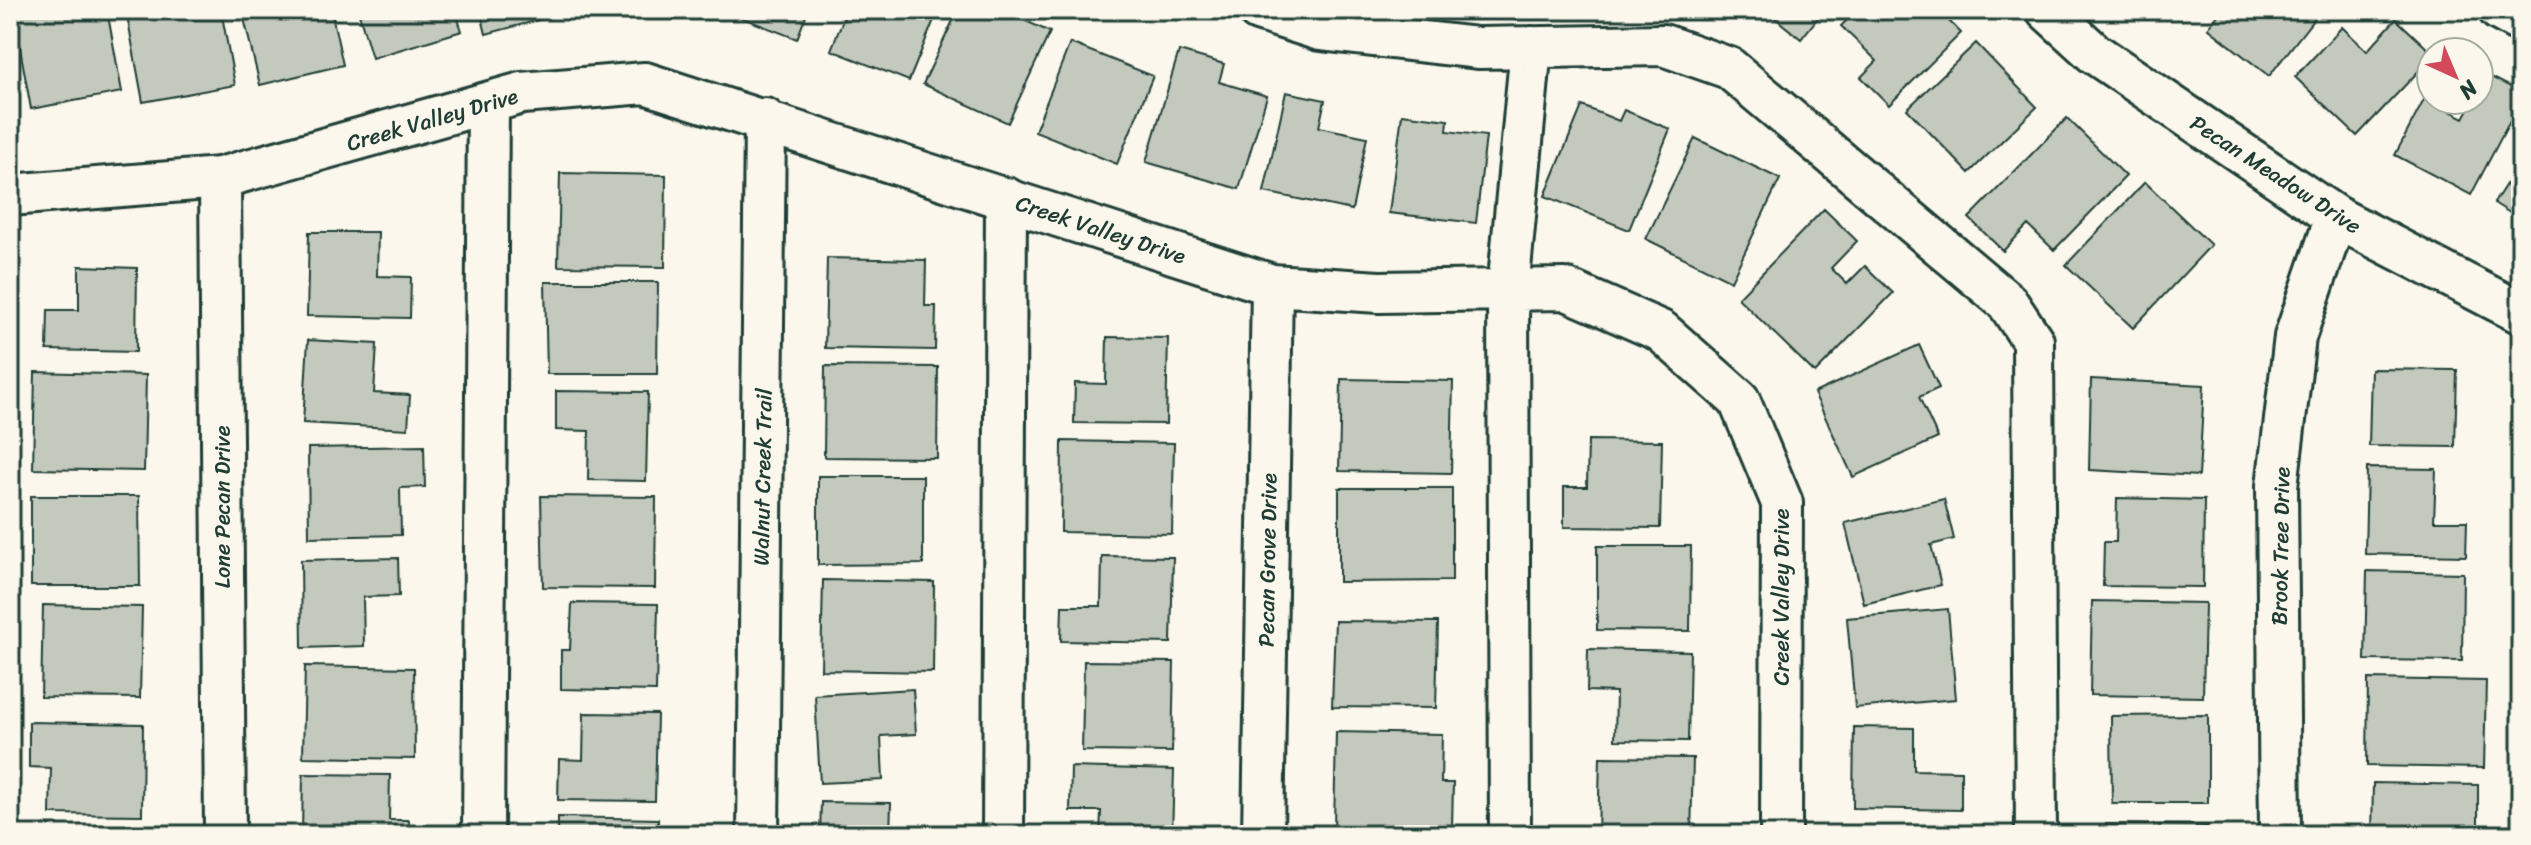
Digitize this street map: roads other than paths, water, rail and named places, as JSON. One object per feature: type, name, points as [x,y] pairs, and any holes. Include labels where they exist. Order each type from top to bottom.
[{"type":"street","points":[[1258,10],[1320,30],[1478,48],[1663,45],[1729,68],[2007,302],[2033,341],[2036,835]]},
{"type":"street","name":"Pecan Meadow Drive","points":[[2047,10],[2094,53],[2336,217],[2521,313]]},
{"type":"street","points":[[2499,10],[2521,22]]},
{"type":"street","points":[[1510,835],[1508,290],[1531,47]]},
{"type":"street","name":"Creek Valley Drive","points":[[10,195],[220,178],[522,93],[645,83],[765,119],[1272,285],[1379,292],[1565,289],[1661,331],[1739,400],[1782,503],[1781,835]]},
{"type":"street","points":[[483,835],[488,103]]},
{"type":"street","name":"Walnut Creek Trail","points":[[758,835],[765,119]]},
{"type":"street","name":"Lone Pecan Drive","points":[[220,178],[225,835]]},
{"type":"street","points":[[1003,835],[1006,198]]},
{"type":"street","name":"Brook Tree Drive","points":[[2280,835],[2277,486],[2295,337],[2336,217]]},
{"type":"street","name":"Pecan Grove Drive","points":[[1263,835],[1272,285]]}]
